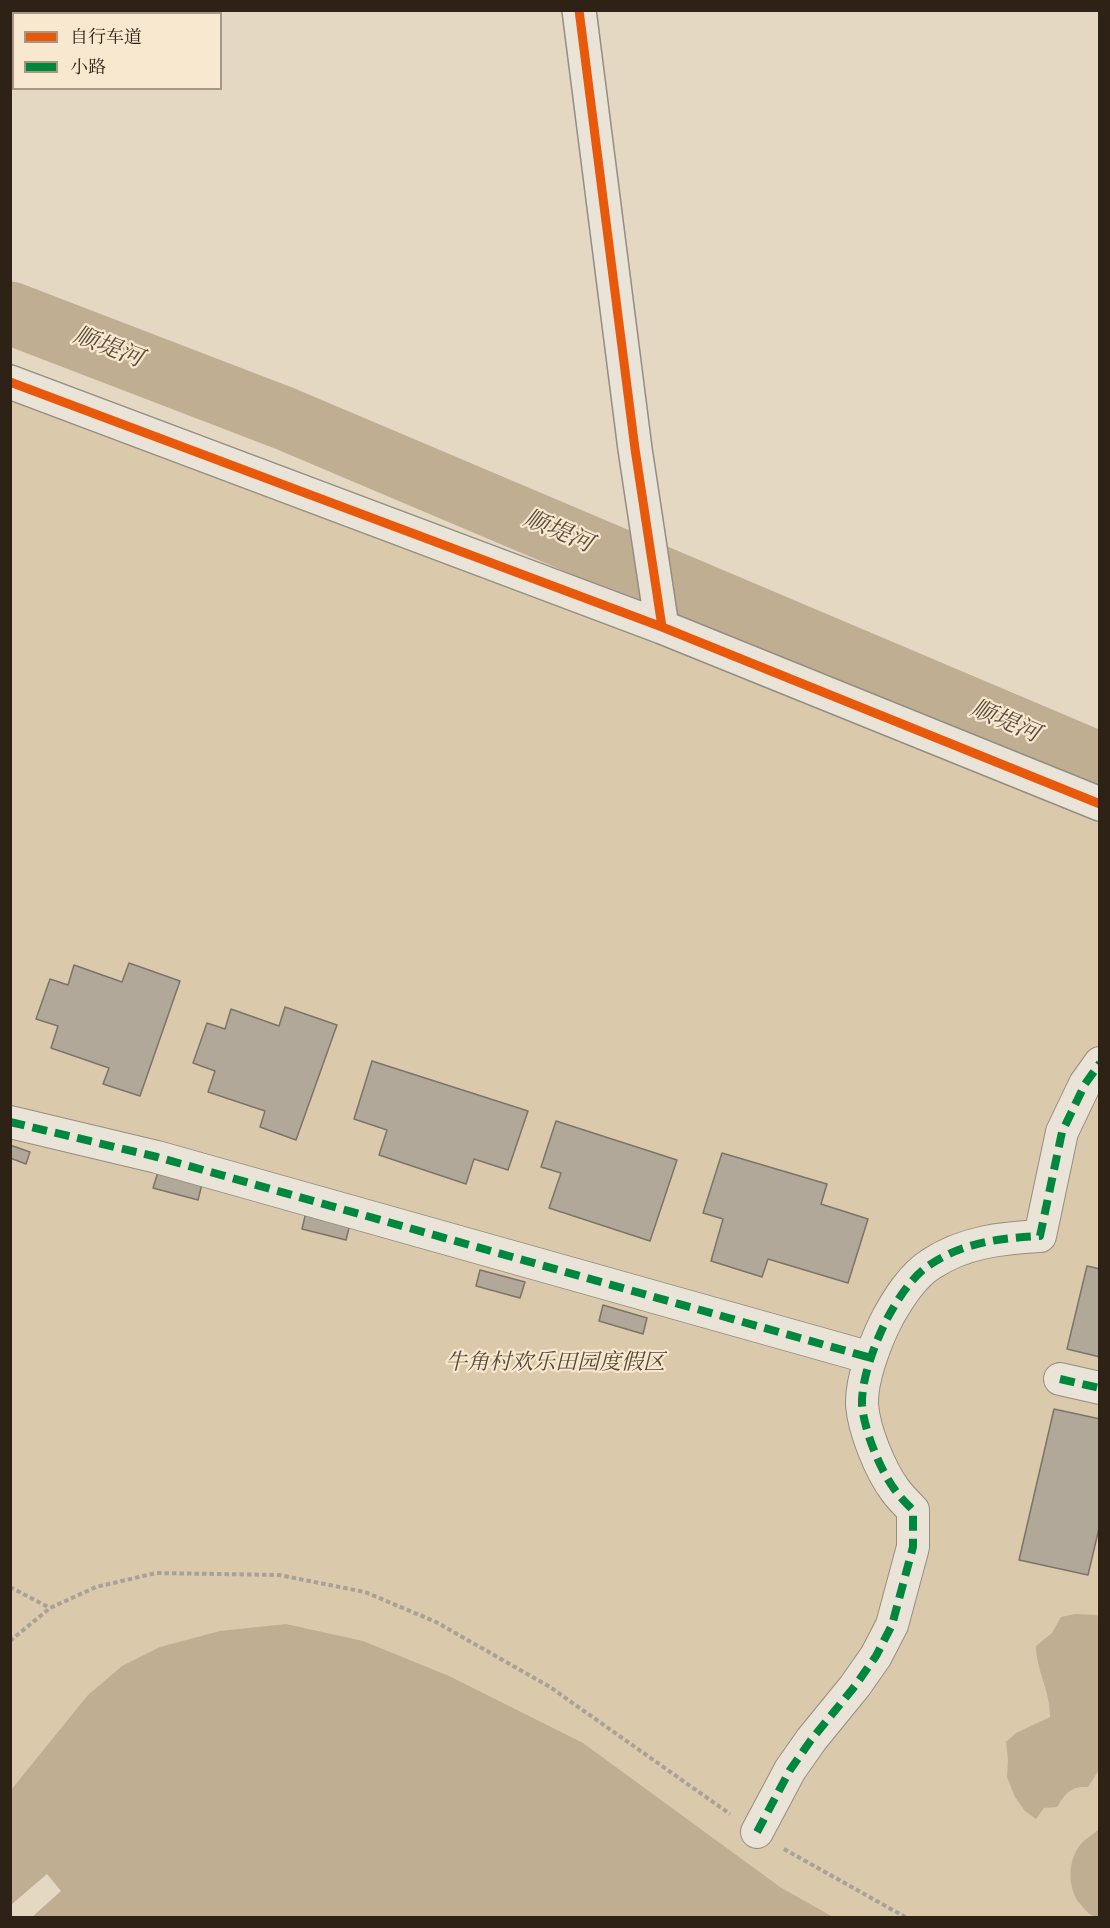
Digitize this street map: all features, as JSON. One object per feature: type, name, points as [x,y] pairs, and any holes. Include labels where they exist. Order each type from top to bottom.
[{"type":"street","points":[[579,10],[636,449],[662,627]]},
{"type":"street","points":[[10,382],[662,627],[1100,804]]},
{"type":"street","points":[[757,1832],[790,1770],[876,1656],[892,1625],[913,1547],[913,1510],[894,1489],[880,1464],[868,1432],[862,1404],[871,1358],[878,1337],[908,1286],[929,1265],[960,1249],[996,1239],[1040,1236],[1062,1132],[1084,1084],[1100,1063]]},
{"type":"street","points":[[10,1122],[157,1157],[871,1358]]},
{"type":"street","points":[[1060,1379],[1100,1388]]},
{"type":"path","points":[[10,1641],[50,1608],[96,1587],[156,1573],[279,1575],[365,1592],[436,1622],[550,1687],[686,1785],[757,1832],[908,1917]]},
{"type":"path","points":[[10,1587],[50,1608]]},
{"type":"green space","name":"牛角村欢乐田园度假区","points":[[10,380],[1099,813],[1099,1917],[11,1917]]},
{"type":"shaded area","points":[[1075,1614],[1099,1617],[1099,1770],[1088,1787],[1073,1789],[1066,1794],[1057,1807],[1044,1808],[1036,1819],[1025,1811],[1015,1797],[1007,1777],[1006,1742],[1016,1733],[1050,1717],[1048,1697],[1038,1663],[1036,1646],[1052,1633],[1061,1617]]},
{"type":"shaded area","points":[[286,1624],[363,1641],[449,1676],[583,1743],[780,1887],[833,1917],[11,1918],[11,1790],[88,1695],[122,1666],[160,1647],[220,1631]]},
{"type":"shaded area","points":[[1099,1829],[1100,1917],[1089,1914],[1076,1899],[1070,1875],[1076,1851]]},
{"type":"pier","points":[[47,1874],[61,1891],[32,1917],[11,1917],[11,1905]]},
{"type":"building","points":[[129,963],[180,981],[140,1096],[103,1084],[109,1068],[51,1048],[58,1026],[36,1019],[50,979],[68,985],[74,965],[122,982]]},
{"type":"building","points":[[285,1007],[337,1025],[296,1140],[260,1127],[265,1111],[208,1092],[215,1071],[193,1063],[207,1023],[225,1029],[231,1009],[279,1026]]},
{"type":"building","points":[[372,1061],[528,1111],[508,1170],[474,1159],[466,1184],[379,1155],[387,1130],[354,1119]]},
{"type":"building","points":[[556,1121],[677,1160],[650,1241],[549,1208],[561,1173],[541,1167]]},
{"type":"building","points":[[10,1145],[30,1152],[26,1164],[10,1158]]},
{"type":"building","points":[[722,1153],[827,1184],[821,1204],[868,1219],[848,1283],[768,1259],[762,1277],[711,1261],[723,1219],[703,1213]]},
{"type":"building","points":[[158,1172],[202,1184],[198,1200],[153,1188]]},
{"type":"building","points":[[306,1212],[350,1224],[346,1240],[302,1229]]},
{"type":"building","points":[[1087,1266],[1100,1269],[1100,1357],[1067,1349]]},
{"type":"building","points":[[480,1270],[525,1282],[520,1298],[476,1286]]},
{"type":"building","points":[[603,1305],[647,1318],[643,1334],[599,1321]]},
{"type":"building","points":[[1054,1409],[1100,1419],[1100,1524],[1088,1575],[1019,1560]]},
{"type":"waterway","name":"顺堤河","points":[[10,313],[286,419],[1100,764]]},
{"type":"marked path","points":[[757,1832],[790,1770],[876,1656],[892,1625],[913,1547],[913,1510],[889,1482],[869,1438],[863,1415],[864,1384],[883,1326],[906,1288],[931,1264],[957,1251],[984,1242],[1040,1236],[1062,1132],[1085,1084],[1100,1063]]},
{"type":"marked path","points":[[10,1122],[157,1157],[871,1358]]},
{"type":"marked path","points":[[1060,1379],[1100,1388]]},
{"type":"cycle path","points":[[579,10],[635,449],[662,627]]},
{"type":"cycle path","points":[[10,382],[662,627],[1100,804]]}]
